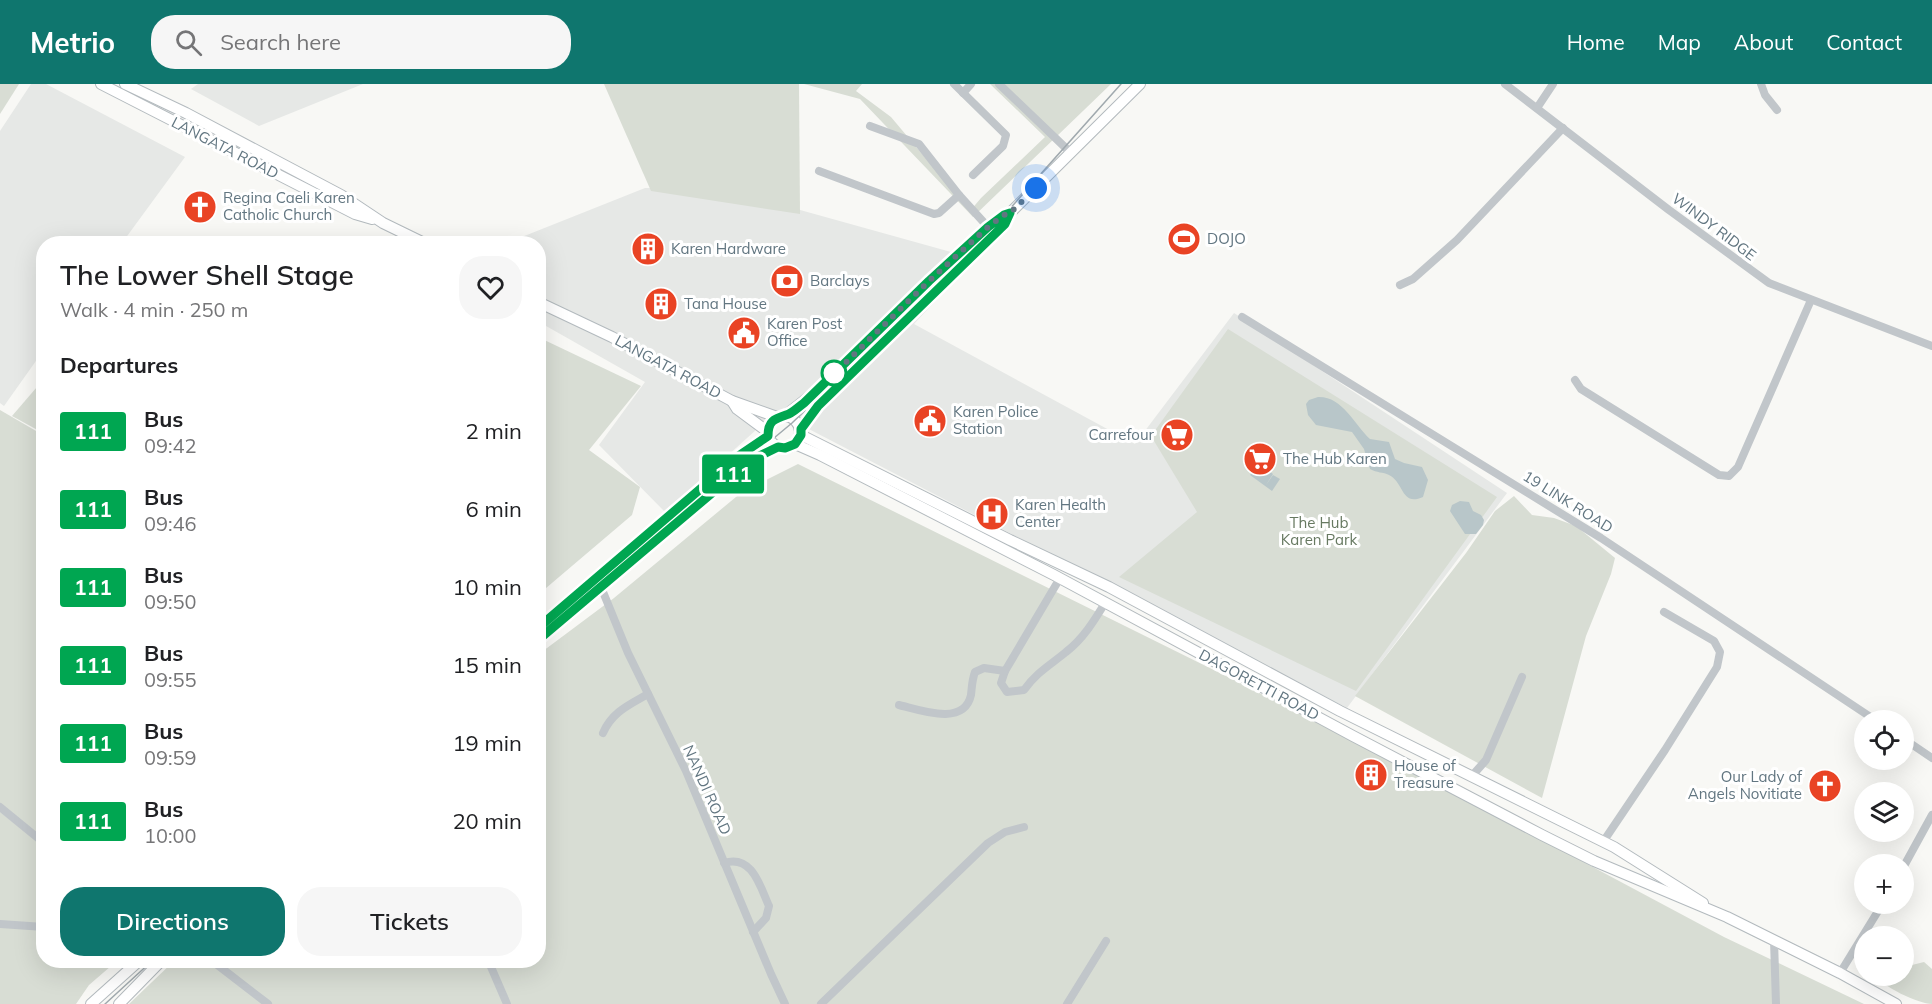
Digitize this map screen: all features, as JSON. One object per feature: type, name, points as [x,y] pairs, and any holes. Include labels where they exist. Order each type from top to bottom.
[{"type":"main road","name":"LANGATA ROAD","points":[[101,84],[355,214],[383,223]]},
{"type":"main road","name":"LANGATA ROAD","points":[[125,84],[186,113],[341,195],[383,223],[410,236]]},
{"type":"main road","points":[[546,621],[740,455],[768,434],[771,422],[814,393],[933,285],[1005,224],[1010,213],[1140,84]]},
{"type":"main road","points":[[732,401],[737,409],[768,434],[771,442],[778,447],[785,448],[799,436],[818,406],[988,227],[1010,213]]},
{"type":"main road","name":"LANGATA ROAD","points":[[546,306],[612,337],[732,401]]},
{"type":"main road","points":[[732,401],[796,420],[799,436]]},
{"type":"main road","name":"DAGORETTI ROAD","points":[[799,436],[974,536],[1060,578],[1353,736],[1594,861],[1726,917],[1840,973],[1896,1004]]},
{"type":"main road","name":"DAGORETTI ROAD","points":[[799,436],[1109,587],[1265,672],[1604,843],[1726,917]]},
{"type":"main road","points":[[546,633],[751,460],[778,447]]},
{"type":"main road","points":[[1594,861],[1603,861],[1607,857],[1604,843]]},
{"type":"main road","points":[[91,1004],[131,968]]},
{"type":"main road","points":[[119,1004],[154,968]]},
{"type":"street","points":[[954,84],[1006,135],[1003,146],[973,175]]},
{"type":"street","points":[[963,93],[971,84]]},
{"type":"street","points":[[999,84],[1071,153]]},
{"type":"street","name":"WINDY RIDGE","points":[[1505,84],[1769,283],[1932,346]]},
{"type":"street","points":[[1537,108],[1553,84]]},
{"type":"street","points":[[1761,84],[1765,95],[1777,110]]},
{"type":"street","points":[[870,126],[919,144],[959,195],[988,227]]},
{"type":"street","points":[[1400,285],[1420,274],[1457,240],[1563,128]]},
{"type":"street","points":[[819,171],[934,214],[939,213],[959,195]]},
{"type":"street","points":[[1575,380],[1581,389],[1719,475],[1729,477],[1738,467],[1811,300]]},
{"type":"street","name":"19 LINK ROAD","points":[[1242,317],[1601,538],[1860,710]]},
{"type":"street","points":[[1060,578],[1005,671],[1001,683],[1006,692],[1024,690],[1034,676],[1067,652],[1088,630],[1105,603]]},
{"type":"street","name":"NANDI ROAD","points":[[601,587],[648,694],[686,771],[785,1004]]},
{"type":"street","points":[[1604,843],[1717,667],[1720,652],[1714,641],[1664,612]]},
{"type":"street","points":[[899,705],[947,715],[957,713],[964,709],[971,696],[970,683],[975,672],[984,668],[1005,671]]},
{"type":"street","points":[[1471,777],[1486,760],[1522,677]]},
{"type":"street","points":[[603,733],[608,722],[617,712],[648,694]]},
{"type":"street","points":[[1914,746],[1932,758]]},
{"type":"street","points":[[0,807],[36,836]]},
{"type":"street","points":[[1911,854],[1932,815]]},
{"type":"street","points":[[821,1004],[988,843],[1005,832],[1024,827]]},
{"type":"street","points":[[724,863],[732,860],[744,862],[750,867],[769,906],[766,918],[753,932]]},
{"type":"street","points":[[1840,973],[1875,914]]},
{"type":"street","points":[[0,924],[36,926]]},
{"type":"street","points":[[1774,940],[1776,1004]]},
{"type":"street","points":[[1067,1004],[1106,941]]},
{"type":"street","points":[[221,968],[268,1004]]},
{"type":"street","points":[[491,968],[507,1004]]},
{"type":"shaded area","points":[[31,84],[46,84],[185,157],[127,236],[36,236],[36,361],[4,406],[0,403],[0,131]]},
{"type":"shaded area","points":[[198,84],[363,84],[259,126],[191,89]]},
{"type":"shaded area","points":[[645,188],[656,188],[793,208],[951,252],[970,264],[914,324],[1135,444],[1234,313],[1507,493],[1347,708],[776,412],[665,512],[599,445],[645,382],[546,326],[546,236],[525,236]]},
{"type":"shaded area","points":[[1318,397],[1334,401],[1341,406],[1370,439],[1389,442],[1395,459],[1422,467],[1428,480],[1423,497],[1411,499],[1394,478],[1370,469],[1364,449],[1352,432],[1316,425],[1308,415],[1306,404],[1309,400]]},
{"type":"shaded area","points":[[1258,463],[1265,468],[1260,476],[1266,469],[1273,474],[1266,485],[1273,475],[1280,479],[1272,491],[1250,475]]},
{"type":"shaded area","points":[[1460,501],[1469,502],[1473,511],[1481,515],[1484,520],[1476,534],[1465,534],[1450,511],[1452,505]]},
{"type":"green space","points":[[0,84],[19,84],[0,114]]},
{"type":"green space","points":[[604,84],[799,84],[800,214],[651,191]]},
{"type":"green space","points":[[804,84],[862,84],[856,91],[891,117],[970,211],[1045,137],[990,84],[1111,84],[973,217],[860,99]]},
{"type":"green space","name":"The Hub Karen Park","points":[[1228,329],[1497,497],[1356,691],[1119,577],[1197,512],[1151,436]]},
{"type":"green space","points":[[546,341],[641,386],[589,450],[640,487],[632,515],[546,588]]},
{"type":"green space","points":[[36,388],[36,429],[12,416]]},
{"type":"green space","points":[[0,410],[36,431],[36,833],[0,803]]},
{"type":"green space","points":[[798,464],[1236,681],[1503,819],[1724,937],[1864,1004],[129,1004],[167,968],[546,968],[546,649],[614,598],[742,492]]},
{"type":"green space","points":[[1514,496],[1532,515],[1554,518],[1576,526],[1615,558],[1611,574],[1586,636],[1542,798],[1355,696],[1466,553],[1495,511]]},
{"type":"green space","points":[[0,812],[36,840],[36,968],[109,968],[89,985],[76,1004],[0,1004]]},
{"type":"green space","points":[[1924,962],[1932,969],[1932,1004],[1901,994],[1888,986],[1914,986],[1914,964]]},
{"type":"tram line","points":[[546,627],[752,452],[792,423],[981,241],[1121,84]]},
{"type":"tram line","points":[[105,1004],[144,968]]},
{"type":"bus line","name":"111","points":[[546,621],[740,455],[768,436],[768,427],[775,418],[786,415],[804,403],[929,281],[988,227],[1010,213],[1005,224],[818,406],[801,429],[799,440],[795,444],[785,448],[778,447],[751,460],[546,633]]},
{"type":"place","name":"Regina Caeli Karen Catholic Church","points":[[200,207]]},
{"type":"place","name":"DOJO","points":[[1184,239]]},
{"type":"place","name":"Karen Hardware","points":[[648,249]]},
{"type":"place","name":"Barclays","points":[[787,281]]},
{"type":"place","name":"Tana House","points":[[661,304]]},
{"type":"place","name":"Karen Post Office","points":[[744,333]]},
{"type":"place","name":"Karen Police Station","points":[[930,421]]},
{"type":"place","name":"Carrefour","points":[[1177,435]]},
{"type":"place","name":"The Hub Karen","points":[[1260,459]]},
{"type":"place","name":"Karen Health Center","points":[[992,514]]},
{"type":"place","name":"House of Treasure","points":[[1371,775]]},
{"type":"place","name":"Our Lady of Angels Novitiate","points":[[1825,786]]},
{"type":"route","points":[[834,373],[829,379],[929,281],[988,227],[1010,213],[1036,188]]}]
